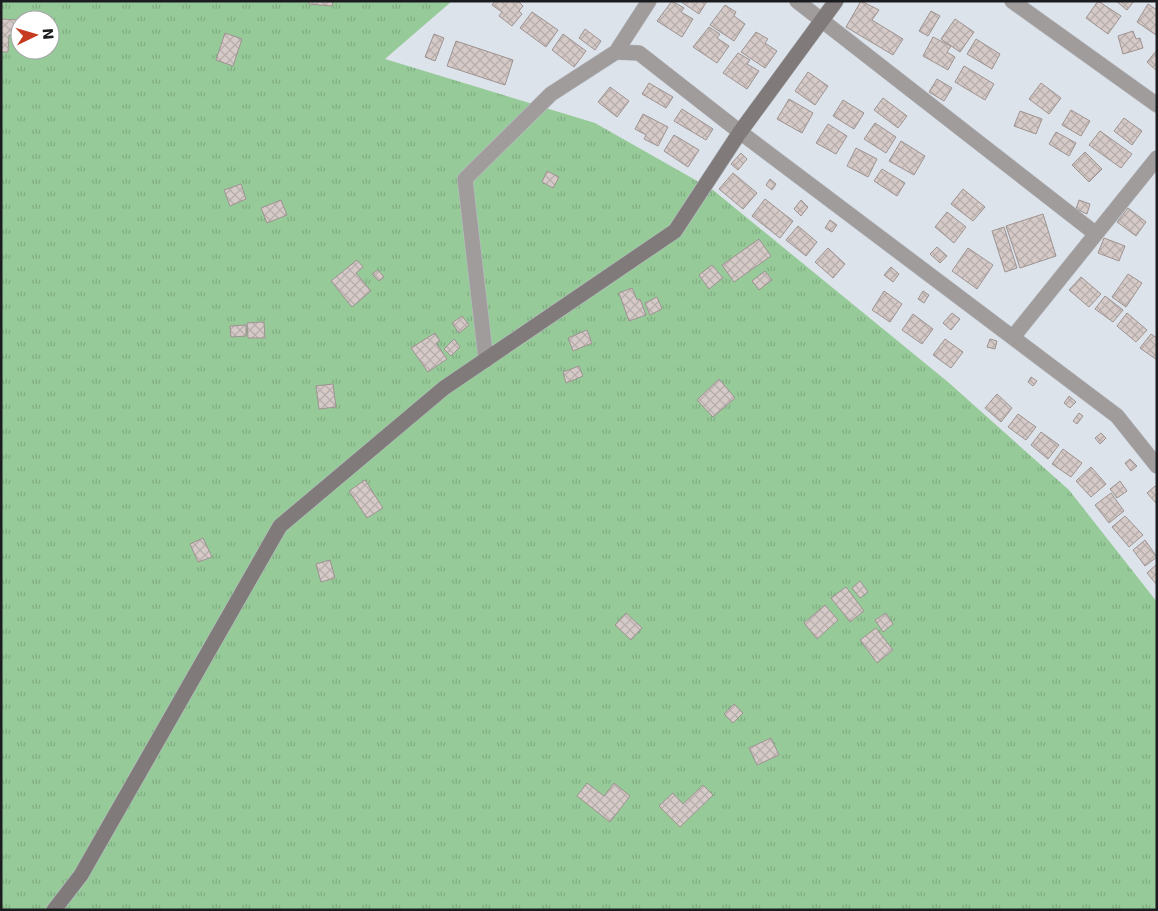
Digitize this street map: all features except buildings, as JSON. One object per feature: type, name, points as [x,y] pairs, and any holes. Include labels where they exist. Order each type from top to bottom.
[{"type":"street","points":[[486,360],[464,179],[551,94],[616,52],[649,1]]},
{"type":"street","points":[[796,1],[1096,234]]},
{"type":"street","points":[[54,910],[81,875],[280,526],[444,388],[675,231],[740,132],[836,1]]},
{"type":"street","points":[[1012,1],[1157,105]]},
{"type":"street","points":[[616,52],[639,53],[740,132],[1117,416],[1157,466]]},
{"type":"street","points":[[1013,338],[1157,158]]},
{"type":"green space","points":[[1,1],[452,1],[385,59],[595,123],[713,190],[948,382],[1069,490],[1157,602],[1157,910],[1,910]]}]
